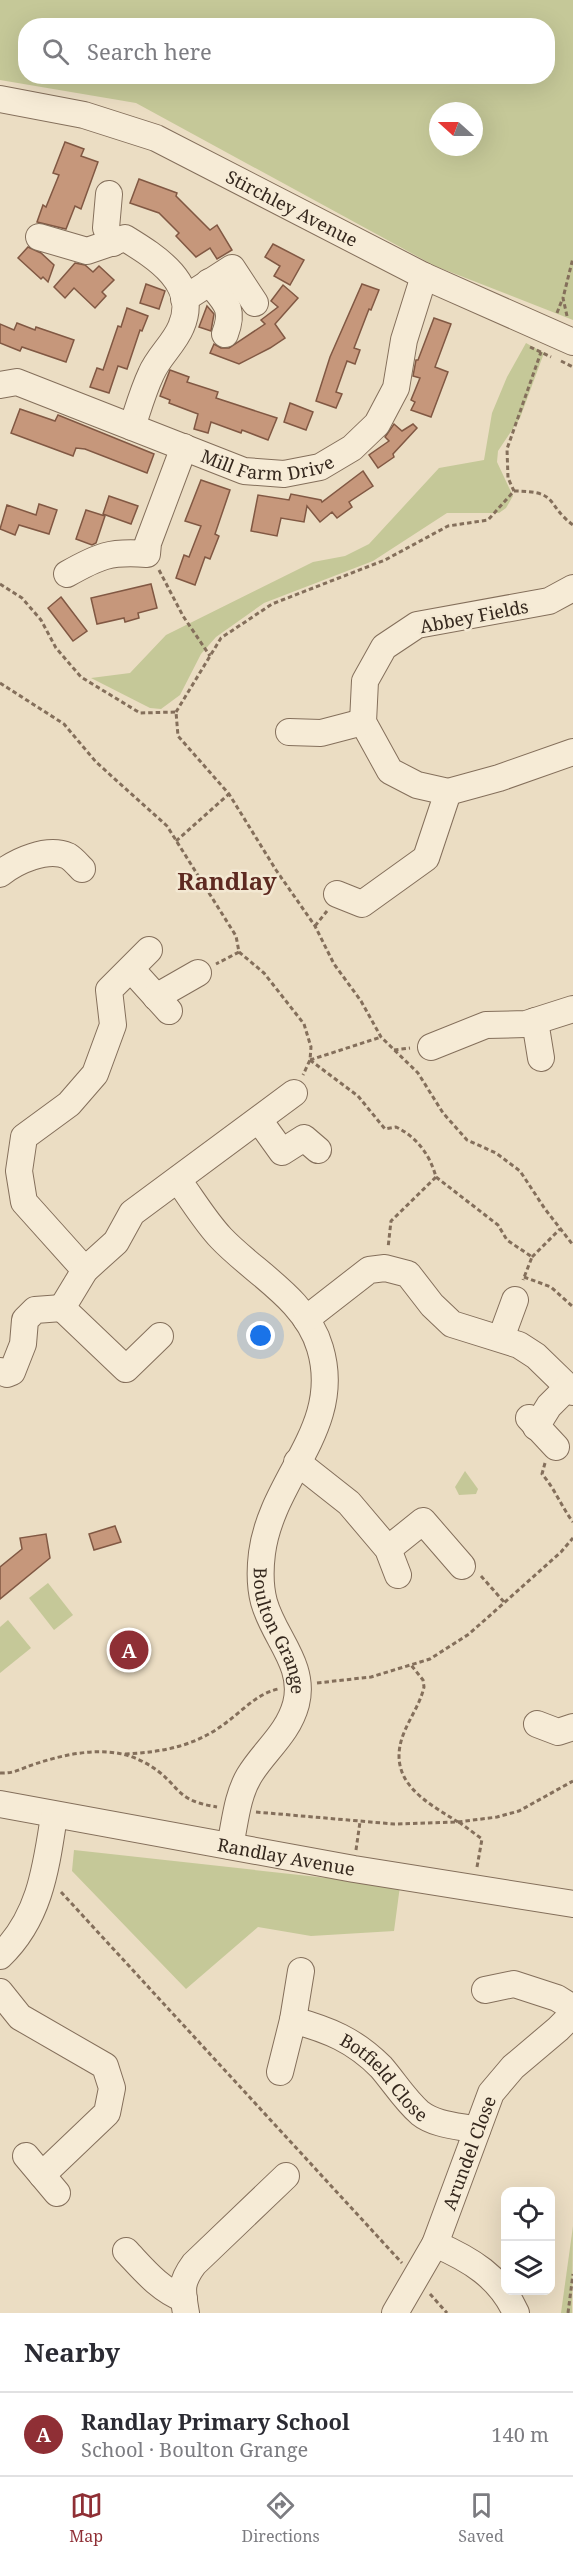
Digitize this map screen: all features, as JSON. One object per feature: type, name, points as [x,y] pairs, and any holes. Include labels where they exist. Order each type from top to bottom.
[{"type":"street","name":"Stirchley Avenue","points":[[0,99],[84,115],[156,138],[424,276],[572,342]]},
{"type":"street","points":[[108,194],[106,228],[119,241],[161,261],[181,285],[186,308],[181,327],[151,373],[132,427]]},
{"type":"street","points":[[39,237],[87,251],[119,241]]},
{"type":"street","points":[[184,298],[232,268],[255,303]]},
{"type":"street","name":"Mill Farm Drive","points":[[0,385],[17,382],[244,471],[284,474],[320,466],[352,448],[377,424],[396,388],[404,340],[424,276]]},
{"type":"street","points":[[209,282],[226,304],[231,319],[225,334]]},
{"type":"street","points":[[67,574],[100,556],[124,552],[147,554],[148,543],[184,447]]},
{"type":"street","name":"Abbey Fields","points":[[363,722],[365,681],[379,655],[384,647],[417,625],[549,601],[573,588]]},
{"type":"street","points":[[289,732],[321,733],[363,722],[390,771],[417,785],[448,792],[498,778],[573,752]]},
{"type":"street","points":[[337,894],[362,904],[426,858],[448,792]]},
{"type":"street","points":[[0,874],[9,867],[44,853],[68,856],[82,869]]},
{"type":"street","points":[[85,1270],[24,1202],[19,1171],[24,1137],[69,1104],[95,1074],[113,1025],[110,990],[149,950]]},
{"type":"street","points":[[131,969],[163,1004],[198,973]]},
{"type":"street","points":[[432,1047],[486,1025],[526,1024],[573,1009]]},
{"type":"street","points":[[535,1021],[541,1058]]},
{"type":"street","points":[[62,1308],[85,1270],[116,1242],[132,1213],[294,1093]]},
{"type":"street","points":[[259,1120],[282,1152],[304,1138],[318,1150]]},
{"type":"street","name":"Boulton Grange","points":[[178,1180],[220,1238],[281,1292],[306,1319],[320,1347],[325,1391],[318,1425],[277,1501],[267,1529],[262,1553],[261,1581],[264,1603],[295,1669],[296,1703],[283,1734],[248,1778],[237,1810],[230,1846]]},
{"type":"street","points":[[306,1319],[369,1270],[385,1268],[408,1274],[432,1305],[452,1324],[519,1345],[536,1356],[571,1389],[533,1422],[556,1447]]},
{"type":"street","points":[[501,1338],[520,1288]]},
{"type":"street","points":[[0,1371],[7,1374],[12,1372],[23,1344],[25,1320],[35,1310],[62,1308],[126,1370],[160,1336]]},
{"type":"street","points":[[297,1462],[349,1503],[388,1550],[398,1575]]},
{"type":"street","points":[[388,1550],[423,1521],[462,1566]]},
{"type":"street","points":[[537,1724],[558,1732],[573,1727]]},
{"type":"street","name":"Randlay Avenue","points":[[0,1804],[54,1816],[474,1890],[573,1904]]},
{"type":"street","points":[[0,1956],[23,1930],[38,1899],[45,1874],[54,1816]]},
{"type":"street","points":[[280,2072],[293,2020],[301,1971]]},
{"type":"street","points":[[485,1990],[514,1984],[557,1998],[573,2008]]},
{"type":"street","points":[[0,1992],[20,2017],[105,2066],[112,2088],[107,2113],[42,2175]]},
{"type":"street","name":"Botfield Close","points":[[293,2020],[330,2030],[360,2048],[381,2067],[420,2113],[435,2122],[477,2130]]},
{"type":"street","name":"Arundel Close","points":[[395,2313],[417,2279],[435,2244],[491,2093],[498,2083],[568,2029]]},
{"type":"street","points":[[185,2306],[184,2278],[194,2264],[286,2176]]},
{"type":"street","points":[[435,2244],[476,2264],[508,2295],[516,2313]]},
{"type":"street","points":[[126,2251],[153,2280],[185,2306]]},
{"type":"path","points":[[556,315],[563,298],[573,258]]},
{"type":"path","points":[[563,298],[572,342]]},
{"type":"path","points":[[530,348],[551,357]]},
{"type":"path","points":[[514,491],[508,478],[507,449],[541,352]]},
{"type":"path","points":[[514,491],[542,494],[552,500],[573,525]]},
{"type":"path","points":[[514,491],[488,520],[448,526],[385,560],[272,604],[221,638],[176,712],[178,736],[229,794],[276,870],[315,926],[334,964],[361,1001],[381,1038],[418,1073],[443,1113],[467,1140],[496,1153],[520,1171],[573,1244]]},
{"type":"path","points":[[148,543],[164,583],[210,656]]},
{"type":"path","points":[[0,584],[22,598],[40,620],[56,648],[81,677],[140,713],[176,712]]},
{"type":"path","points":[[0,683],[64,724],[96,762],[167,826],[220,913],[231,925],[237,936],[239,952],[264,973],[304,1024],[311,1047],[310,1060],[294,1093]]},
{"type":"path","points":[[176,840],[229,794]]},
{"type":"path","points":[[198,973],[239,952]]},
{"type":"path","points":[[310,1060],[381,1038]]},
{"type":"path","points":[[310,1060],[358,1096],[385,1129],[396,1127],[417,1140],[433,1165],[436,1177],[498,1225],[507,1240],[532,1257]]},
{"type":"path","points":[[385,1268],[392,1221],[436,1177]]},
{"type":"path","points":[[560,1229],[532,1257],[520,1288],[550,1287],[573,1307]]},
{"type":"path","points":[[556,1447],[558,1450],[543,1465],[542,1474],[555,1490],[561,1505],[573,1522]]},
{"type":"path","points":[[0,1773],[11,1773],[65,1756],[98,1751],[124,1754],[158,1753],[179,1748],[225,1724],[266,1692],[297,1685],[371,1677],[430,1659],[469,1634],[561,1552],[573,1538]]},
{"type":"path","points":[[462,1566],[469,1562],[504,1602]]},
{"type":"path","points":[[411,1665],[423,1680],[424,1687],[402,1737],[399,1763],[402,1774],[416,1794],[482,1839],[474,1890]]},
{"type":"path","points":[[124,1754],[143,1762],[164,1776],[184,1796],[194,1802],[237,1810],[360,1822],[422,1824],[497,1817],[519,1811],[573,1782]]},
{"type":"path","points":[[354,1869],[360,1822]]},
{"type":"path","points":[[45,1874],[447,2313]]},
{"type":"path","points":[[568,2313],[573,2274]]},
{"type":"green space","points":[[0,0],[573,0],[573,320],[435,266],[136,103],[24,84],[555,84],[555,18],[18,18],[18,83],[0,80]]},
{"type":"green space","points":[[526,343],[544,353],[520,418],[498,451],[497,462],[513,496],[506,508],[499,513],[447,513],[373,561],[264,603],[216,637],[201,654],[180,695],[161,709],[150,708],[91,678],[130,673],[166,635],[313,562],[345,556],[369,544],[439,468],[484,460],[492,413],[507,377]]},
{"type":"green space","points":[[465,1471],[478,1489],[476,1494],[459,1495],[455,1487]]},
{"type":"green space","points":[[48,1583],[73,1615],[54,1630],[29,1598]]},
{"type":"green space","points":[[8,1620],[31,1648],[0,1673],[0,1627]]},
{"type":"green space","points":[[74,1850],[400,1886],[394,1931],[311,1936],[258,1927],[186,1989],[72,1871]]},
{"type":"green space","points":[[573,2226],[572,2313],[561,2313]]},
{"type":"building","points":[[65,142],[84,149],[81,156],[98,162],[81,209],[75,206],[66,229],[37,222],[59,175],[53,173]]},
{"type":"building","points":[[139,179],[177,193],[176,196],[210,230],[217,225],[232,250],[217,259],[210,248],[196,257],[176,236],[179,233],[159,213],[130,203]]},
{"type":"building","points":[[273,244],[304,260],[290,285],[274,276],[280,266],[265,257]]},
{"type":"building","points":[[28,247],[41,253],[54,265],[48,282],[43,277],[41,279],[18,258]]},
{"type":"building","points":[[75,263],[85,265],[93,272],[99,266],[114,280],[102,292],[106,296],[95,308],[74,288],[65,298],[54,287]]},
{"type":"building","points":[[146,284],[165,291],[159,309],[140,303]]},
{"type":"building","points":[[362,284],[379,290],[354,348],[360,350],[355,364],[347,361],[336,392],[342,394],[336,408],[316,401],[330,357]]},
{"type":"building","points":[[283,285],[298,298],[275,324],[285,338],[239,364],[210,353],[214,344],[221,348],[229,348],[265,324],[261,320],[278,307],[271,301]]},
{"type":"building","points":[[207,306],[214,314],[211,331],[199,327]]},
{"type":"building","points":[[127,308],[148,316],[142,331],[140,330],[127,369],[118,366],[109,393],[90,387],[97,368],[103,370],[118,326],[121,327]]},
{"type":"building","points":[[434,318],[451,324],[435,367],[448,372],[431,417],[411,410],[415,402],[411,400],[420,378],[413,376],[416,360],[418,360]]},
{"type":"building","points":[[17,323],[74,340],[66,362],[22,347],[20,351],[0,343],[0,324],[14,330]]},
{"type":"building","points":[[170,370],[189,377],[187,382],[218,392],[216,398],[277,418],[268,440],[211,422],[208,433],[194,429],[198,414],[169,403],[170,400],[160,396]]},
{"type":"building","points":[[290,403],[313,412],[306,430],[284,422]]},
{"type":"building","points":[[20,409],[55,421],[58,415],[154,454],[147,473],[85,449],[76,448],[73,456],[11,433]]},
{"type":"building","points":[[394,424],[402,431],[413,424],[417,428],[393,454],[394,457],[378,468],[369,455],[389,441],[385,437]]},
{"type":"building","points":[[363,471],[373,486],[349,502],[352,507],[337,518],[332,512],[320,522],[307,506],[304,522],[281,518],[277,536],[251,531],[258,495],[289,500],[291,494],[322,502]]},
{"type":"building","points":[[201,480],[230,490],[215,534],[219,536],[210,559],[205,557],[195,585],[176,578],[184,555],[189,557],[201,526],[185,521]]},
{"type":"building","points":[[109,496],[138,506],[131,524],[103,514]]},
{"type":"building","points":[[39,504],[57,510],[49,534],[19,525],[15,535],[0,529],[7,505],[36,515]]},
{"type":"building","points":[[86,510],[105,516],[96,543],[92,545],[76,539]]},
{"type":"building","points":[[151,584],[157,608],[138,613],[139,618],[125,622],[124,618],[97,624],[91,598]]},
{"type":"building","points":[[61,597],[87,631],[73,641],[48,608]]},
{"type":"building","points":[[115,1526],[121,1542],[94,1550],[89,1534]]},
{"type":"building","points":[[46,1534],[50,1558],[0,1599],[0,1567],[22,1549],[20,1538]]},
{"type":"place","name":"Randlay Primary School","points":[[129,1650]]},
{"type":"district","name":"Randlay","points":[[227,880]]}]
